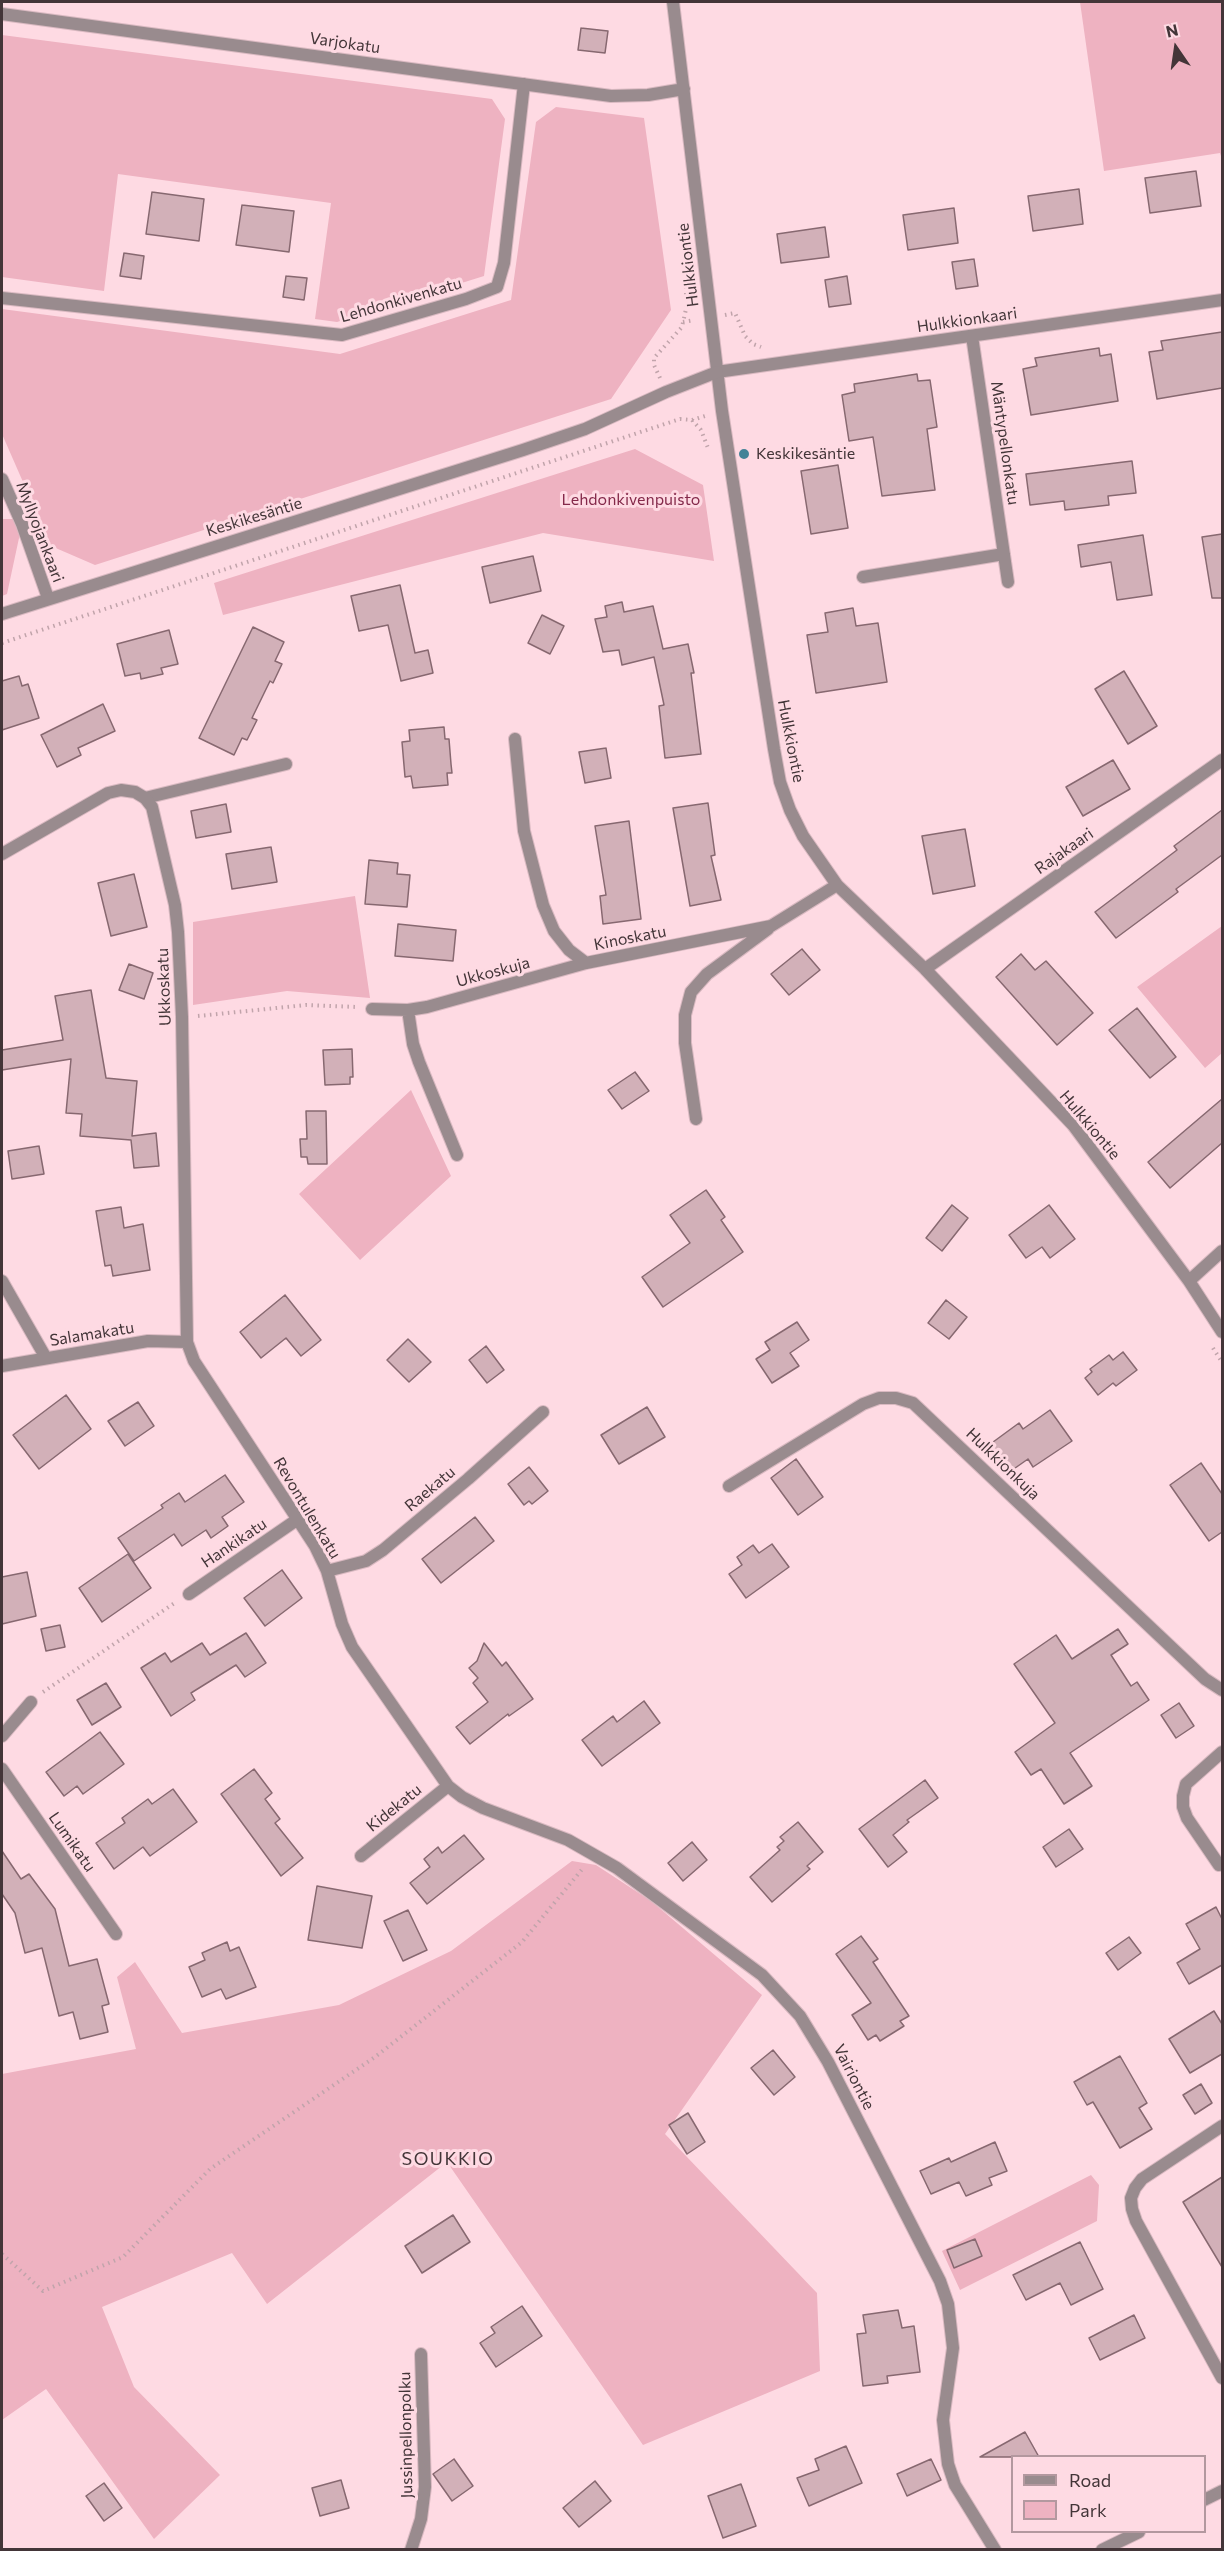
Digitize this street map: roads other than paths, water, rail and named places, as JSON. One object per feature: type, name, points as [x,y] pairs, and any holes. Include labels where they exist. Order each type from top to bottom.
[{"type":"street","name":"Hulkkiontie","points":[[673,2],[722,411],[780,782],[790,810],[803,836],[837,885],[925,969],[1073,1125],[1189,1281],[1222,1332]]},
{"type":"street","name":"Varjokatu","points":[[2,14],[611,96],[648,95],[684,89]]},
{"type":"street","name":"Lehdonkivenkatu","points":[[2,298],[342,335],[466,299],[496,287],[504,262],[524,84]]},
{"type":"street","name":"Hulkkionkaari","points":[[717,372],[1222,300]]},
{"type":"street","name":"Mäntypellonkatu","points":[[972,336],[1008,582]]},
{"type":"street","name":"Keskikesäntie","points":[[2,614],[533,447],[585,429],[666,392],[717,372]]},
{"type":"street","name":"Myllyojankaari","points":[[2,479],[22,524],[48,598]]},
{"type":"street","points":[[863,577],[1004,554]]},
{"type":"street","name":"Kinoskatu","points":[[515,739],[524,831],[543,905],[554,931],[569,950],[586,963],[771,926],[837,885]]},
{"type":"street","name":"Rajakaari","points":[[925,969],[1222,760]]},
{"type":"street","points":[[2,854],[108,793],[121,790],[135,792],[145,798],[286,764]]},
{"type":"street","name":"Ukkoskatu","points":[[145,798],[156,819],[175,905],[182,1017],[187,1342]]},
{"type":"street","points":[[696,1119],[685,1043],[685,1015],[691,993],[707,974],[771,926]]},
{"type":"street","name":"Ukkoskuja","points":[[372,1009],[408,1010],[586,963]]},
{"type":"street","points":[[408,1010],[411,1036],[419,1062],[457,1155]]},
{"type":"street","points":[[1189,1281],[1222,1251]]},
{"type":"street","points":[[2,1281],[46,1358]]},
{"type":"street","name":"Salamakatu","points":[[2,1366],[148,1341],[187,1342]]},
{"type":"street","name":"Revontulenkatu","points":[[187,1342],[204,1378],[298,1519],[327,1571],[342,1624],[352,1647],[448,1786]]},
{"type":"street","name":"Hulkkionkuja","points":[[729,1486],[862,1404],[879,1398],[896,1398],[913,1403],[1205,1680],[1222,1690]]},
{"type":"street","name":"Raekatu","points":[[327,1571],[366,1561],[383,1551],[543,1412]]},
{"type":"street","name":"Hankikatu","points":[[189,1594],[298,1519]]},
{"type":"street","points":[[2,1736],[31,1702]]},
{"type":"street","points":[[1219,1865],[1188,1818],[1183,1807],[1183,1796],[1186,1784],[1222,1752]]},
{"type":"street","name":"Lumikatu","points":[[2,1769],[116,1934]]},
{"type":"street","name":"Vairiontie","points":[[448,1786],[462,1797],[483,1808],[568,1840],[595,1854],[639,1883],[762,1975],[800,2016],[815,2039],[940,2281],[948,2304],[953,2348],[943,2420],[944,2443],[955,2485],[995,2550]]},
{"type":"street","name":"Kidekatu","points":[[361,1856],[448,1786]]},
{"type":"street","points":[[1222,2126],[1143,2179],[1135,2188],[1131,2198],[1136,2221],[1222,2378]]},
{"type":"street","name":"Jussinpellonpolku","points":[[411,2550],[421,2519],[425,2487],[421,2354]]},
{"type":"street","points":[[1206,2499],[1222,2491]]},
{"type":"street","points":[[1102,2550],[1137,2533]]},
{"type":"place","name":"Keskikesäntie","points":[[744,454]]},
{"type":"district","name":"SOUKKIO","points":[[448,2159]]},
{"type":"park label","name":"Lehdonkivenpuisto","points":[[631,500]]}]
